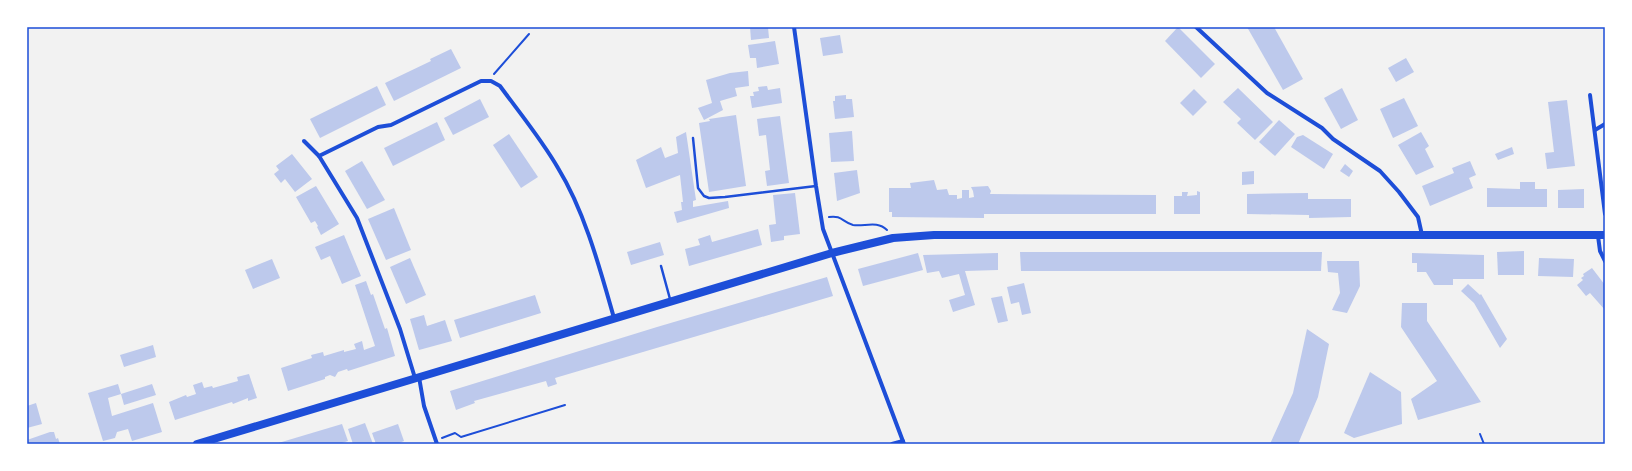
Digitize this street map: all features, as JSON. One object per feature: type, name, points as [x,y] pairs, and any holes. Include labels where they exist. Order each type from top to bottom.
[{"type":"main road","points":[[197,444],[832,253],[893,238],[934,235],[1601,236]]},
{"type":"street","points":[[794,27],[816,186],[824,229],[903,442],[892,444]]},
{"type":"street","points":[[1196,27],[1267,93],[1322,128],[1333,139],[1380,171],[1399,192],[1418,217],[1422,236]]},
{"type":"street","points":[[320,156],[378,127],[391,125],[481,81],[491,81],[500,86],[559,168],[594,250],[614,318]]},
{"type":"street","points":[[1590,95],[1605,214]]},
{"type":"street","points":[[1595,130],[1605,124]]},
{"type":"street","points":[[304,141],[320,156],[357,218],[400,329],[417,378],[424,406],[436,442]]},
{"type":"street","points":[[1601,236],[1600,250],[1605,261]]},
{"type":"lane","points":[[693,138],[698,188],[704,196],[709,198],[816,186]]},
{"type":"lane","points":[[661,266],[670,302]]},
{"type":"path","points":[[491,81],[494,73],[529,34]]},
{"type":"path","points":[[822,219],[837,216],[853,225],[874,224],[885,228],[893,238]]},
{"type":"path","points":[[436,442],[455,433],[461,437],[565,406]]},
{"type":"path","points":[[1480,434],[1484,444]]},
{"type":"building","points":[[750,27],[768,27],[769,38],[751,40]]},
{"type":"building","points":[[1178,27],[1215,64],[1201,78],[1165,41]]},
{"type":"building","points":[[1247,27],[1274,27],[1303,79],[1283,90]]},
{"type":"building","points":[[840,35],[843,53],[823,56],[820,38]]},
{"type":"building","points":[[775,41],[779,64],[757,68],[756,58],[750,58],[748,45]]},
{"type":"building","points":[[451,49],[461,68],[394,101],[385,83],[431,61],[430,59]]},
{"type":"building","points":[[1406,58],[1414,72],[1396,82],[1388,68]]},
{"type":"building","points":[[748,71],[749,86],[735,88],[737,96],[720,101],[723,110],[704,120],[698,108],[712,103],[706,80],[730,73]]},
{"type":"building","points":[[377,86],[386,105],[320,138],[310,119]]},
{"type":"building","points":[[767,86],[768,90],[780,88],[782,103],[752,108],[750,96],[754,96],[753,92],[759,91],[758,87]]},
{"type":"building","points":[[1238,88],[1273,122],[1255,140],[1237,123],[1241,119],[1223,102]]},
{"type":"building","points":[[1342,88],[1358,120],[1341,129],[1324,98]]},
{"type":"building","points":[[1194,89],[1207,102],[1193,116],[1180,103]]},
{"type":"building","points":[[846,95],[846,99],[852,99],[854,117],[835,119],[833,101],[835,101],[835,96]]},
{"type":"building","points":[[1404,98],[1418,126],[1393,138],[1380,109]]},
{"type":"building","points":[[480,99],[489,117],[453,135],[444,118]]},
{"type":"building","points":[[1567,100],[1575,166],[1547,169],[1545,153],[1554,152],[1548,102]]},
{"type":"building","points":[[736,115],[746,186],[709,192],[699,123],[710,121],[709,119]]},
{"type":"building","points":[[780,116],[789,183],[767,186],[765,171],[770,170],[766,135],[759,136],[757,119]]},
{"type":"building","points":[[1279,120],[1295,134],[1275,156],[1259,142]]},
{"type":"building","points":[[437,122],[445,140],[393,166],[384,148]]},
{"type":"building","points":[[852,131],[854,161],[831,162],[829,133]]},
{"type":"building","points":[[686,132],[696,200],[693,201],[693,207],[728,201],[729,208],[677,223],[674,212],[682,210],[681,202],[683,202],[680,175],[646,188],[636,160],[661,147],[665,158],[678,153],[676,137]]},
{"type":"building","points":[[1421,132],[1429,146],[1425,149],[1434,167],[1416,175],[1398,145]]},
{"type":"building","points":[[509,134],[538,177],[521,188],[493,145]]},
{"type":"building","points":[[1303,135],[1333,154],[1324,169],[1291,147],[1297,137]]},
{"type":"building","points":[[1512,147],[1514,154],[1498,160],[1495,154]]},
{"type":"building","points":[[292,154],[312,179],[295,192],[285,179],[281,183],[274,174],[279,170],[276,166]]},
{"type":"building","points":[[362,161],[385,200],[367,209],[345,171]]},
{"type":"building","points":[[1470,161],[1476,175],[1469,178],[1473,188],[1430,206],[1422,186],[1454,173],[1452,168]]},
{"type":"building","points":[[1345,164],[1353,171],[1349,177],[1340,171]]},
{"type":"building","points":[[857,170],[860,193],[837,201],[834,173]]},
{"type":"building","points":[[1254,171],[1254,184],[1242,185],[1242,172]]},
{"type":"building","points":[[934,180],[937,190],[947,189],[949,195],[957,195],[957,199],[962,198],[962,190],[969,190],[969,198],[974,197],[971,187],[988,186],[991,191],[990,194],[1156,195],[1156,214],[984,214],[984,218],[892,217],[892,212],[889,212],[889,188],[911,188],[910,183]]},
{"type":"building","points":[[1520,182],[1535,182],[1535,189],[1547,189],[1547,207],[1487,207],[1487,188],[1520,189]]},
{"type":"building","points":[[316,186],[339,224],[321,235],[315,221],[311,223],[296,197]]},
{"type":"building","points":[[1584,189],[1584,208],[1558,208],[1558,190]]},
{"type":"building","points":[[1197,191],[1200,192],[1200,214],[1174,214],[1174,196],[1182,196],[1182,192],[1188,192],[1187,196],[1197,195]]},
{"type":"building","points":[[795,193],[800,234],[784,236],[784,240],[771,242],[769,225],[776,224],[773,195]]},
{"type":"building","points":[[1308,193],[1308,199],[1351,199],[1351,217],[1309,218],[1309,215],[1247,214],[1247,194]]},
{"type":"building","points":[[394,208],[411,250],[386,260],[368,219]]},
{"type":"building","points":[[758,229],[762,245],[689,266],[685,249],[700,245],[698,239],[710,235],[712,242]]},
{"type":"building","points":[[344,235],[361,276],[342,284],[330,256],[321,260],[315,247]]},
{"type":"building","points":[[660,242],[664,255],[631,265],[627,252]]},
{"type":"building","points":[[1524,251],[1524,275],[1498,275],[1497,252]]},
{"type":"building","points":[[1020,252],[1322,252],[1321,271],[1021,271]]},
{"type":"building","points":[[918,253],[923,270],[863,286],[858,269]]},
{"type":"building","points":[[998,253],[998,270],[965,271],[975,305],[953,312],[949,300],[965,295],[959,274],[942,278],[939,271],[927,273],[923,255]]},
{"type":"building","points":[[1412,253],[1484,255],[1484,279],[1453,279],[1453,285],[1434,285],[1426,272],[1417,272],[1417,263],[1412,263]]},
{"type":"building","points":[[410,258],[426,295],[406,304],[390,267]]},
{"type":"building","points":[[1539,258],[1574,259],[1573,277],[1538,276]]},
{"type":"building","points":[[272,259],[280,278],[253,289],[245,270]]},
{"type":"building","points":[[1327,261],[1359,261],[1360,286],[1347,313],[1332,310],[1340,293],[1338,273],[1328,272]]},
{"type":"building","points":[[1592,268],[1605,285],[1605,310],[1590,293],[1586,296],[1577,285],[1583,280],[1581,278],[1584,276],[1583,274]]},
{"type":"building","points":[[827,277],[833,296],[555,378],[557,384],[548,387],[546,381],[474,401],[475,403],[456,410],[450,391],[657,327]]},
{"type":"building","points":[[366,281],[371,295],[373,294],[385,329],[387,328],[395,356],[348,371],[347,369],[338,372],[335,377],[330,375],[325,377],[325,379],[288,391],[281,368],[312,358],[311,355],[323,352],[324,356],[344,350],[344,352],[356,349],[354,344],[362,341],[364,350],[375,346],[355,285]]},
{"type":"building","points":[[1024,283],[1031,313],[1022,315],[1019,302],[1011,304],[1007,287]]},
{"type":"building","points":[[1468,284],[1480,295],[1481,294],[1507,339],[1500,348],[1474,303],[1461,291]]},
{"type":"building","points":[[535,295],[541,313],[460,338],[454,320]]},
{"type":"building","points":[[1002,296],[1008,321],[998,323],[991,298]]},
{"type":"building","points":[[1402,303],[1427,303],[1427,321],[1481,402],[1418,420],[1411,399],[1437,381],[1401,327]]},
{"type":"building","points":[[424,315],[427,326],[445,320],[452,341],[419,350],[410,319]]},
{"type":"building","points":[[1307,329],[1329,344],[1318,397],[1298,444],[1270,444],[1293,393]]},
{"type":"building","points":[[153,345],[156,357],[124,367],[120,355]]},
{"type":"building","points":[[1370,372],[1401,392],[1402,424],[1354,438],[1344,433]]},
{"type":"building","points":[[249,374],[257,398],[248,401],[248,398],[233,404],[232,402],[175,420],[169,402],[186,395],[187,397],[196,394],[193,385],[202,382],[204,388],[212,386],[213,388],[238,381],[237,377]]},
{"type":"building","points":[[118,384],[121,394],[108,398],[112,416],[153,403],[162,432],[132,441],[128,429],[117,432],[115,438],[103,441],[88,393]]},
{"type":"building","points":[[152,384],[156,395],[124,405],[121,394]]},
{"type":"building","points":[[36,403],[42,424],[27,428],[27,406]]},
{"type":"building","points":[[365,423],[373,444],[353,444],[348,429]]},
{"type":"building","points":[[342,424],[348,441],[339,444],[275,444]]},
{"type":"building","points":[[398,424],[404,441],[397,444],[376,444],[372,433]]},
{"type":"building","points":[[54,432],[56,439],[58,438],[60,444],[27,444],[27,440]]}]
